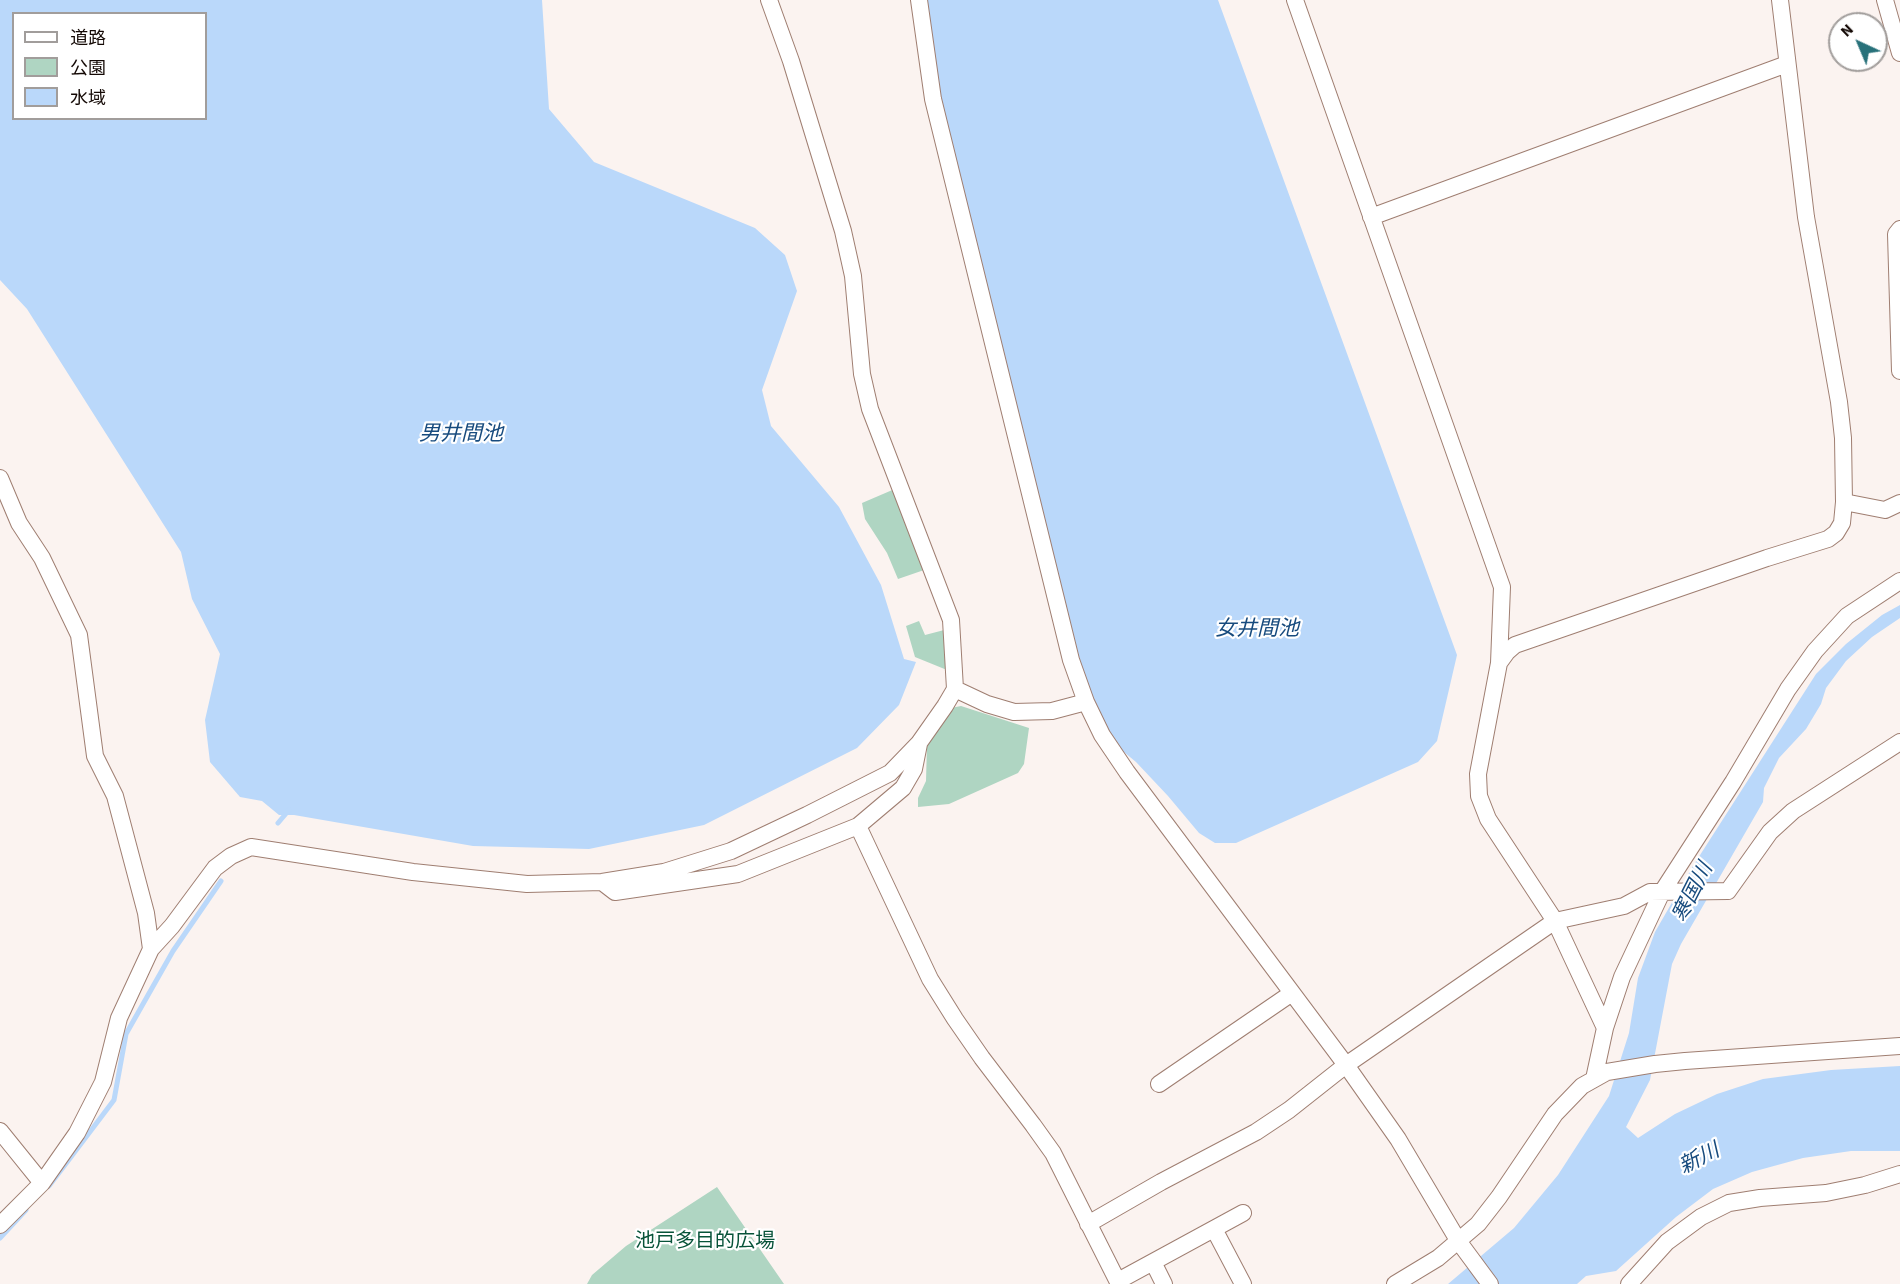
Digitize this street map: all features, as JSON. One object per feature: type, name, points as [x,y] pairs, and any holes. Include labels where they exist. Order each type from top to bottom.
[{"type":"street","points":[[0,1225],[42,1183],[77,1133],[103,1082],[119,1018],[151,949],[172,926],[214,868],[231,856],[251,847],[413,872],[528,884],[602,882],[664,872],[731,851],[890,773],[920,743],[956,690],[951,620],[870,409],[862,374],[853,276],[843,231],[770,0]]},
{"type":"street","points":[[919,0],[933,99],[1071,660],[1086,702],[1102,735],[1127,772],[1346,1065],[1398,1139],[1462,1246],[1490,1284]]},
{"type":"street","points":[[1295,0],[1502,587],[1499,663],[1478,774],[1479,796],[1488,819],[1555,921],[1605,1028]]},
{"type":"street","points":[[1499,663],[1506,652],[1515,645],[1828,539],[1836,533],[1842,523],[1843,438],[1839,402],[1806,217],[1780,0]]},
{"type":"street","points":[[1885,0],[1900,53]]},
{"type":"street","points":[[1371,217],[1787,64]]},
{"type":"street","points":[[1900,229],[1896,234],[1900,371]]},
{"type":"street","points":[[0,478],[19,523],[42,558],[79,635],[95,756],[118,806],[146,913],[151,949]]},
{"type":"street","points":[[1844,502],[1886,510],[1900,503]]},
{"type":"street","points":[[1601,1076],[1605,1028],[1622,977],[1667,892],[1788,689],[1815,651],[1847,616],[1900,581]]},
{"type":"street","points":[[956,690],[987,704],[1014,712],[1052,711],[1086,702]]},
{"type":"street","points":[[1088,1224],[1256,1132],[1289,1110],[1346,1065],[1555,921],[1624,906],[1650,892],[1728,891],[1770,832],[1793,811],[1900,742]]},
{"type":"street","points":[[602,882],[615,892],[738,874],[858,826],[903,788],[914,769],[920,743]]},
{"type":"street","points":[[858,826],[930,979],[975,1048],[1053,1153],[1119,1283],[1243,1213]]},
{"type":"street","points":[[1158,1084],[1292,993]]},
{"type":"street","points":[[1395,1284],[1462,1246],[1556,1114],[1582,1086],[1601,1076],[1655,1064],[1900,1046]]},
{"type":"street","points":[[0,1131],[42,1183]]},
{"type":"street","points":[[1629,1284],[1667,1242],[1701,1217],[1729,1203],[1826,1193],[1865,1185],[1900,1174]]},
{"type":"street","points":[[1214,1229],[1243,1284]]},
{"type":"street","points":[[1153,1262],[1164,1284]]},
{"type":"green space","points":[[897,488],[927,569],[898,579],[887,553],[865,519],[862,503]]},
{"type":"green space","points":[[919,621],[925,635],[948,629],[947,670],[915,657],[906,626]]},
{"type":"green space","points":[[961,706],[1029,728],[1024,764],[1018,773],[949,804],[918,807],[918,798],[926,781],[927,744],[951,708]]},
{"type":"green space","name":"池戸多目的広場","points":[[717,1187],[784,1284],[587,1284],[592,1275],[626,1246]]},
{"type":"water","name":"男井間池","points":[[0,0],[542,0],[549,109],[594,162],[755,228],[785,255],[797,291],[762,390],[771,426],[839,507],[881,585],[904,659],[916,662],[899,705],[857,748],[704,825],[589,849],[473,846],[294,815],[279,815],[262,801],[240,797],[210,762],[205,720],[220,654],[192,599],[181,552],[27,309],[0,280]]},
{"type":"water","name":"女井間池","points":[[925,0],[1218,0],[1457,655],[1437,741],[1418,762],[1236,843],[1215,843],[1199,833],[1136,762],[1113,743],[1088,692],[939,103]]},
{"type":"water","points":[[1900,605],[1900,618],[1872,637],[1846,661],[1826,688],[1821,704],[1806,729],[1779,758],[1764,788],[1763,802],[1681,944],[1672,964],[1650,1080],[1626,1127],[1638,1138],[1675,1114],[1717,1094],[1763,1079],[1831,1070],[1900,1066],[1900,1151],[1851,1151],[1803,1158],[1752,1172],[1713,1189],[1676,1217],[1616,1271],[1586,1276],[1577,1284],[1448,1284],[1514,1228],[1558,1175],[1609,1096],[1629,1033],[1638,978],[1655,932],[1693,866],[1816,674],[1846,644],[1882,615]]},
{"type":"waterway","points":[[278,823],[289,810]]},
{"type":"waterway","points":[[49,1186],[114,1100],[126,1034],[173,951],[221,881]]},
{"type":"waterway","points":[[0,1238],[26,1210]]},
{"type":"water label","name":"寒国川","points":[[1694,893]]},
{"type":"water label","name":"新川","points":[[1700,1160]]}]
